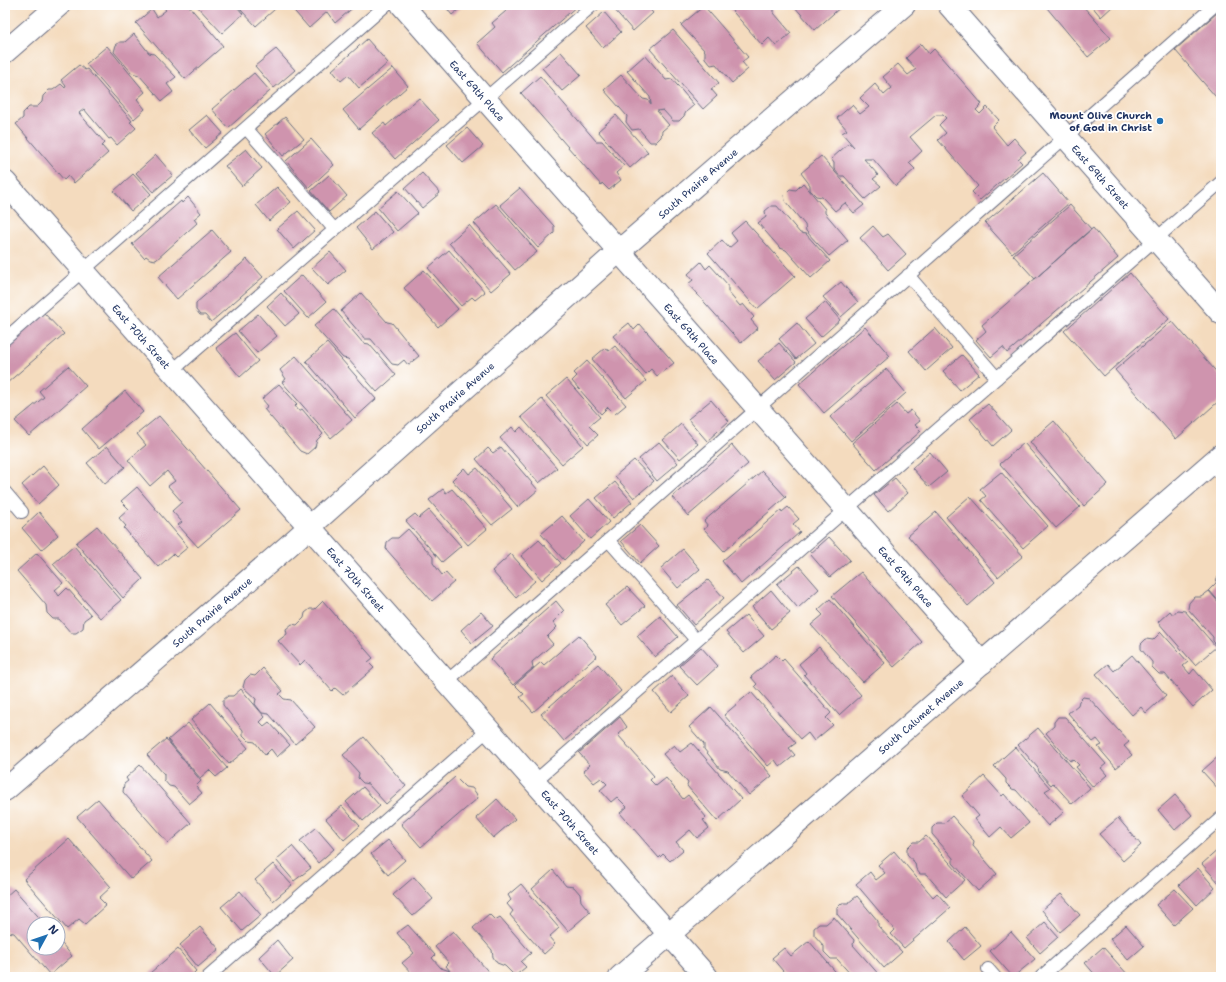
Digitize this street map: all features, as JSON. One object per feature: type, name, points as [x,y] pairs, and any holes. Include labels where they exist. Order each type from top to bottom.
[{"type":"street","points":[[5,52],[59,5]]},
{"type":"street","name":"East 69th Place","points":[[402,5],[982,663]]},
{"type":"street","name":"South Prairie Avenue","points":[[5,790],[309,527],[619,251],[904,5]]},
{"type":"street","name":"East 69th Street","points":[[949,5],[1221,313]]},
{"type":"street","name":"East 70th Street","points":[[5,182],[707,977]]},
{"type":"street","name":"South Calumet Avenue","points":[[620,977],[1221,455]]},
{"type":"lane","points":[[5,339],[386,5]]},
{"type":"lane","points":[[172,370],[593,5]]},
{"type":"lane","points":[[446,682],[1215,5]]},
{"type":"lane","points":[[246,128],[334,229]]},
{"type":"lane","points":[[534,782],[1221,182]]},
{"type":"lane","points":[[908,275],[997,378]]},
{"type":"lane","points":[[5,492],[22,512]]},
{"type":"lane","points":[[608,540],[696,640]]},
{"type":"lane","points":[[208,977],[488,730]]},
{"type":"lane","points":[[1041,977],[1221,818]]},
{"type":"building","points":[[161,5],[188,5],[223,46],[185,79],[136,23],[152,9],[157,17],[166,10]]},
{"type":"building","points":[[196,5],[237,5],[243,14],[222,33]]},
{"type":"building","points":[[241,5],[271,5],[275,9],[256,26],[241,10]]},
{"type":"building","points":[[289,5],[356,5],[335,23],[327,12],[309,28]]},
{"type":"building","points":[[444,5],[464,5],[452,15]]},
{"type":"building","points":[[513,5],[578,5],[502,72],[477,43],[495,27],[492,23]]},
{"type":"building","points":[[617,5],[646,5],[653,13],[633,31],[613,8]]},
{"type":"building","points":[[727,5],[771,5],[774,8],[774,13],[791,33],[776,46],[769,38],[762,45]]},
{"type":"building","points":[[793,5],[843,5],[815,30]]},
{"type":"building","points":[[1050,5],[1082,5],[1111,38],[1088,57],[1047,8]]},
{"type":"building","points":[[1091,5],[1114,5],[1101,17]]},
{"type":"building","points":[[704,6],[748,57],[742,62],[748,69],[732,83],[716,64],[711,65],[705,58],[705,51],[681,25]]},
{"type":"building","points":[[604,12],[621,32],[603,48],[586,28]]},
{"type":"building","points":[[1218,12],[1221,12],[1221,92],[1216,97],[1175,50]]},
{"type":"building","points":[[673,30],[719,83],[711,89],[717,96],[703,109],[650,49]]},
{"type":"building","points":[[134,34],[149,53],[154,54],[176,77],[167,84],[173,92],[162,101],[139,75],[132,73],[114,52],[116,45],[120,42],[125,42]]},
{"type":"building","points":[[367,39],[388,63],[359,88],[348,75],[341,81],[332,70]]},
{"type":"building","points":[[921,44],[929,54],[934,49],[982,104],[976,110],[980,114],[987,107],[999,120],[992,127],[1007,145],[1014,138],[1026,152],[1018,159],[1022,163],[980,200],[972,192],[978,186],[938,140],[946,133],[939,125],[946,118],[943,115],[936,115],[910,137],[922,151],[909,163],[915,169],[896,186],[873,159],[864,159],[878,175],[873,179],[881,186],[865,199],[844,176],[840,176],[834,169],[834,163],[831,159],[849,143],[854,147],[842,133],[847,130],[837,118],[852,105],[860,114],[869,107],[860,98],[875,84],[884,95],[892,88],[883,77],[898,64],[908,75],[916,69],[906,58]]},
{"type":"building","points":[[107,46],[145,92],[137,99],[145,109],[134,119],[86,64]]},
{"type":"building","points":[[276,49],[295,70],[274,88],[255,66]]},
{"type":"building","points":[[561,52],[581,75],[562,91],[542,68]]},
{"type":"building","points":[[645,55],[666,80],[672,79],[694,105],[679,121],[673,121],[663,110],[657,111],[669,125],[662,131],[661,137],[656,142],[650,142],[639,129],[632,130],[626,122],[627,116],[604,90],[621,75],[643,99],[648,100],[651,104],[650,97],[627,71]]},
{"type":"building","points":[[79,65],[85,70],[87,69],[132,121],[130,122],[136,128],[117,145],[111,138],[109,139],[84,109],[79,113],[105,143],[102,146],[108,153],[74,183],[68,176],[64,180],[16,124],[23,118],[23,113],[29,107],[37,107],[42,102],[43,96],[49,90],[53,90],[61,84],[65,88],[66,86],[61,80]]},
{"type":"building","points":[[393,68],[408,86],[359,129],[343,110]]},
{"type":"building","points":[[254,73],[270,91],[228,128],[212,109]]},
{"type":"building","points":[[540,76],[596,141],[602,141],[624,166],[616,173],[621,180],[609,190],[602,183],[601,185],[521,93]]},
{"type":"building","points":[[419,98],[439,120],[395,159],[372,133],[384,123],[386,126]]},
{"type":"building","points":[[207,115],[223,133],[205,148],[189,130]]},
{"type":"building","points":[[616,115],[648,152],[630,168],[598,131]]},
{"type":"building","points":[[285,117],[304,139],[283,156],[265,134]]},
{"type":"building","points":[[467,128],[483,146],[463,163],[447,145]]},
{"type":"building","points":[[311,139],[334,165],[309,188],[286,161]]},
{"type":"building","points":[[246,149],[262,168],[242,186],[225,166]]},
{"type":"building","points":[[156,155],[173,175],[153,192],[136,173]]},
{"type":"building","points":[[821,156],[864,205],[854,213],[845,203],[835,211],[822,197],[816,196],[810,190],[810,185],[801,173]]},
{"type":"building","points":[[422,173],[440,193],[422,208],[405,188]]},
{"type":"building","points":[[1043,173],[1069,203],[1012,253],[985,223]]},
{"type":"building","points":[[133,174],[151,194],[131,211],[114,191]]},
{"type":"building","points":[[329,175],[347,196],[329,212],[311,191]]},
{"type":"building","points":[[803,183],[825,209],[825,213],[848,240],[829,256],[806,231],[805,225],[785,201],[784,195],[790,189],[796,190]]},
{"type":"building","points":[[277,187],[291,202],[269,221],[256,205]]},
{"type":"building","points":[[520,188],[554,226],[554,233],[538,248],[500,205]]},
{"type":"building","points":[[398,191],[418,213],[397,231],[378,208]]},
{"type":"building","points":[[188,197],[201,213],[194,219],[197,223],[156,260],[150,259],[146,256],[144,258],[132,244],[181,201],[182,203]]},
{"type":"building","points":[[496,204],[537,252],[515,270],[474,223]]},
{"type":"building","points":[[1070,205],[1091,229],[1035,279],[1013,255]]},
{"type":"building","points":[[771,206],[777,206],[800,233],[806,234],[830,261],[811,278],[786,250],[780,248],[758,223],[766,217],[765,211]]},
{"type":"building","points":[[298,211],[315,230],[294,249],[277,229]]},
{"type":"building","points":[[375,211],[393,232],[373,249],[356,228]]},
{"type":"building","points":[[745,221],[795,276],[757,309],[708,253],[722,240],[729,248],[737,241],[731,233]]},
{"type":"building","points":[[469,225],[511,274],[491,291],[449,243]]},
{"type":"building","points":[[873,226],[883,237],[888,234],[906,254],[888,270],[860,238]]},
{"type":"building","points":[[1093,228],[1118,258],[1007,353],[1003,347],[991,357],[976,340],[986,331],[982,325]]},
{"type":"building","points":[[212,230],[231,252],[177,299],[158,277]]},
{"type":"building","points":[[449,250],[485,292],[475,300],[472,297],[461,306],[428,268]]},
{"type":"building","points":[[330,252],[346,270],[328,285],[312,268]]},
{"type":"building","points":[[247,259],[263,277],[211,322],[205,315],[200,315],[196,310],[196,303]]},
{"type":"building","points":[[701,262],[706,269],[710,265],[728,285],[728,292],[740,306],[743,304],[754,317],[751,320],[758,328],[741,343],[688,284],[693,280],[688,274]]},
{"type":"building","points":[[424,270],[458,309],[438,327],[404,288]]},
{"type":"building","points":[[1130,273],[1169,319],[1104,376],[1064,331]]},
{"type":"building","points":[[302,275],[326,302],[308,318],[284,291]]},
{"type":"building","points":[[841,282],[858,302],[841,317],[823,297]]},
{"type":"building","points":[[281,293],[299,314],[285,326],[267,306]]},
{"type":"building","points":[[361,293],[387,322],[392,323],[419,356],[408,365],[404,360],[398,365],[392,364],[371,339],[365,339],[341,311]]},
{"type":"building","points":[[825,302],[840,320],[821,337],[805,319]]},
{"type":"building","points":[[334,309],[363,343],[369,344],[396,375],[377,392],[348,359],[343,358],[314,326]]},
{"type":"building","points":[[43,312],[64,334],[7,383],[5,381],[5,345]]},
{"type":"building","points":[[258,314],[277,336],[257,353],[238,331]]},
{"type":"building","points":[[1172,321],[1221,377],[1221,399],[1176,439],[1115,370]]},
{"type":"building","points":[[629,323],[634,330],[640,324],[674,363],[657,376],[651,369],[646,374],[613,336]]},
{"type":"building","points":[[797,323],[814,344],[796,359],[779,339]]},
{"type":"building","points":[[865,327],[890,356],[824,413],[799,384]]},
{"type":"building","points":[[935,328],[952,348],[926,371],[909,351]]},
{"type":"building","points":[[235,333],[258,361],[240,377],[216,348]]},
{"type":"building","points":[[327,343],[376,399],[355,418],[306,361]]},
{"type":"building","points":[[779,343],[796,362],[775,380],[758,361]]},
{"type":"building","points":[[615,346],[646,381],[626,398],[592,359],[605,348],[609,351]]},
{"type":"building","points":[[962,355],[979,374],[960,390],[943,371]]},
{"type":"building","points":[[296,356],[352,420],[331,438],[282,382],[286,379],[280,370]]},
{"type":"building","points":[[587,361],[626,405],[615,414],[608,407],[601,414],[572,381],[577,376],[574,373]]},
{"type":"building","points":[[68,366],[86,386],[29,436],[15,421],[44,397],[39,391]]},
{"type":"building","points":[[886,369],[906,393],[851,441],[830,417]]},
{"type":"building","points":[[566,379],[600,417],[589,426],[598,435],[588,444],[546,396]]},
{"type":"building","points":[[279,384],[297,404],[295,406],[299,411],[302,409],[323,434],[317,440],[315,447],[307,454],[300,451],[264,409],[268,406],[262,399]]},
{"type":"building","points":[[125,391],[143,412],[99,449],[82,429]]},
{"type":"building","points":[[542,399],[583,446],[562,464],[521,417]]},
{"type":"building","points":[[711,400],[729,421],[707,441],[688,419]]},
{"type":"building","points":[[897,404],[906,414],[911,410],[920,421],[915,425],[921,431],[876,470],[852,443]]},
{"type":"building","points":[[988,404],[1011,430],[993,446],[970,419]]},
{"type":"building","points":[[159,416],[241,510],[198,547],[178,525],[182,522],[172,511],[182,502],[168,486],[175,481],[167,471],[150,486],[128,460],[146,445],[137,434]]},
{"type":"building","points":[[1054,421],[1108,484],[1084,506],[1030,442]]},
{"type":"building","points":[[681,424],[698,444],[680,459],[663,440]]},
{"type":"building","points":[[512,427],[516,432],[521,427],[557,468],[539,483],[500,438]]},
{"type":"building","points":[[659,442],[678,463],[657,481],[639,459]]},
{"type":"building","points":[[1024,443],[1080,507],[1056,528],[1000,464]]},
{"type":"building","points":[[732,445],[748,464],[688,516],[672,497]]},
{"type":"building","points":[[107,446],[125,467],[105,484],[87,463]]},
{"type":"building","points":[[501,447],[538,490],[518,507],[476,459],[488,448],[493,453]]},
{"type":"building","points":[[930,452],[947,472],[929,487],[912,468]]},
{"type":"building","points":[[634,460],[654,481],[634,498],[615,476]]},
{"type":"building","points":[[43,466],[59,485],[38,504],[22,485]]},
{"type":"building","points":[[464,468],[469,474],[477,468],[512,509],[492,525],[452,480]]},
{"type":"building","points":[[762,471],[786,497],[724,551],[704,529],[708,526],[704,521]]},
{"type":"building","points":[[1001,472],[1048,526],[1023,548],[981,500],[986,496],[980,489]]},
{"type":"building","points":[[895,478],[908,493],[888,511],[874,495]]},
{"type":"building","points":[[615,482],[632,502],[613,518],[596,498]]},
{"type":"building","points":[[137,487],[188,547],[176,557],[173,554],[158,567],[124,528],[126,526],[119,518],[129,509],[121,501]]},
{"type":"building","points":[[443,489],[446,493],[452,489],[487,529],[468,545],[429,500]]},
{"type":"building","points":[[970,496],[1023,556],[998,577],[946,517]]},
{"type":"building","points":[[589,499],[609,522],[590,539],[570,516]]},
{"type":"building","points":[[788,507],[799,519],[793,524],[800,532],[741,584],[722,561],[781,510],[782,512]]},
{"type":"building","points":[[429,510],[461,546],[442,562],[406,521],[415,514],[419,518]]},
{"type":"building","points":[[39,512],[58,535],[41,550],[22,528]]},
{"type":"building","points":[[936,512],[995,582],[968,606],[908,536]]},
{"type":"building","points":[[562,516],[584,541],[564,560],[541,534]]},
{"type":"building","points":[[640,525],[659,546],[640,563],[621,541]]},
{"type":"building","points":[[97,526],[143,579],[123,598],[76,543]]},
{"type":"building","points":[[408,529],[433,557],[433,563],[442,575],[445,572],[454,582],[432,601],[386,549],[387,542],[392,538],[398,538]]},
{"type":"building","points":[[829,537],[850,560],[830,577],[810,554]]},
{"type":"building","points":[[539,540],[561,563],[542,580],[521,556]]},
{"type":"building","points":[[74,546],[121,600],[100,618],[53,564]]},
{"type":"building","points":[[683,549],[700,569],[678,588],[661,568]]},
{"type":"building","points":[[37,553],[63,583],[55,590],[59,596],[67,588],[91,615],[84,620],[83,628],[76,633],[71,633],[59,619],[53,619],[47,613],[46,605],[17,571]]},
{"type":"building","points":[[511,554],[535,581],[516,598],[492,571]]},
{"type":"building","points":[[799,566],[819,589],[798,608],[777,584]]},
{"type":"building","points":[[861,572],[922,642],[894,667],[832,596]]},
{"type":"building","points":[[1221,575],[1221,604],[1209,590],[1216,583],[1217,578]]},
{"type":"building","points":[[708,580],[724,598],[694,625],[677,605]]},
{"type":"building","points":[[627,587],[645,606],[622,625],[605,605]]},
{"type":"building","points":[[771,590],[790,613],[771,629],[752,607]]},
{"type":"building","points":[[1209,591],[1221,605],[1221,650],[1213,641],[1213,637],[1188,609],[1189,603],[1194,597],[1201,597]]},
{"type":"building","points":[[830,599],[885,663],[863,682],[811,625],[823,615],[818,610]]},
{"type":"building","points":[[323,601],[373,658],[368,662],[374,668],[343,695],[335,688],[332,691],[305,660],[300,665],[278,641],[287,634],[286,629],[292,624],[297,625],[304,618],[305,613],[310,609],[315,609]]},
{"type":"building","points":[[556,601],[564,611],[553,622],[557,627],[547,637],[553,644],[532,662],[533,668],[513,685],[490,659]]},
{"type":"building","points":[[1177,610],[1185,611],[1216,647],[1195,665],[1158,622],[1170,611],[1173,615]]},
{"type":"building","points":[[481,612],[493,626],[472,643],[461,630]]},
{"type":"building","points":[[746,615],[764,636],[744,653],[726,632]]},
{"type":"building","points":[[660,616],[678,637],[655,657],[637,636]]},
{"type":"building","points":[[1161,632],[1188,662],[1183,666],[1190,674],[1194,669],[1212,690],[1193,707],[1165,674],[1159,674],[1152,667],[1152,662],[1141,649],[1141,644],[1146,639],[1153,640]]},
{"type":"building","points":[[579,635],[597,656],[533,712],[520,697],[524,694],[515,685],[541,662],[544,665]]},
{"type":"building","points":[[701,647],[718,666],[697,685],[679,666]]},
{"type":"building","points":[[819,647],[861,695],[839,715],[804,675],[806,673],[799,664]]},
{"type":"building","points":[[776,655],[782,661],[784,659],[831,713],[826,718],[833,725],[814,741],[808,733],[801,739],[755,686],[757,684],[751,677]]},
{"type":"building","points":[[1132,655],[1166,695],[1146,713],[1141,707],[1132,715],[1096,674],[1108,664],[1114,671]]},
{"type":"building","points":[[598,664],[621,691],[564,741],[541,714]]},
{"type":"building","points":[[263,668],[283,691],[279,694],[284,699],[291,700],[315,727],[295,744],[269,714],[262,713],[255,704],[256,699],[243,687],[245,680],[250,675],[255,676]]},
{"type":"building","points":[[672,676],[689,696],[671,712],[654,692]]},
{"type":"building","points":[[241,689],[265,717],[260,722],[264,726],[269,722],[290,745],[277,757],[271,749],[265,755],[255,742],[249,741],[243,735],[243,730],[223,705],[223,700],[228,696],[233,696]]},
{"type":"building","points":[[751,692],[796,743],[789,748],[795,755],[780,767],[775,760],[768,766],[724,715]]},
{"type":"building","points":[[1083,697],[1089,698],[1129,742],[1124,746],[1132,755],[1116,768],[1098,747],[1102,745],[1097,739],[1093,742],[1068,713],[1078,705],[1079,701]]},
{"type":"building","points":[[210,703],[248,748],[229,764],[191,720]]},
{"type":"building","points":[[711,707],[772,776],[749,795],[728,771],[720,769],[704,749],[704,744],[689,727]]},
{"type":"building","points":[[620,717],[627,727],[618,735],[654,776],[650,780],[656,786],[666,778],[683,799],[688,795],[706,817],[703,820],[709,828],[697,838],[690,830],[676,842],[683,850],[670,861],[663,854],[659,858],[620,813],[627,807],[617,797],[611,802],[600,790],[607,784],[601,778],[594,783],[583,771],[590,765],[579,753]]},
{"type":"building","points":[[1058,717],[1065,717],[1106,764],[1101,768],[1107,775],[1093,787],[1076,767],[1079,765],[1073,759],[1070,761],[1046,733],[1054,726],[1054,722]]},
{"type":"building","points":[[188,723],[227,768],[216,777],[209,770],[200,778],[168,740]]},
{"type":"building","points":[[1038,728],[1090,788],[1072,804],[1053,783],[1051,785],[1039,772],[1038,768],[1018,745]]},
{"type":"building","points":[[364,737],[406,786],[386,804],[368,784],[363,783],[358,778],[359,773],[343,755]]},
{"type":"building","points":[[166,739],[201,781],[196,786],[202,793],[189,804],[174,787],[169,786],[164,780],[164,774],[147,755]]},
{"type":"building","points":[[692,743],[741,799],[717,821],[687,786],[688,783],[663,754],[674,745],[680,752]]},
{"type":"building","points":[[1015,747],[1050,788],[1045,791],[1064,812],[1048,826],[1016,790],[1012,789],[1006,783],[1006,779],[994,766]]},
{"type":"building","points":[[1221,754],[1221,792],[1202,771]]},
{"type":"building","points":[[140,765],[191,823],[168,843],[123,792],[124,784],[128,781],[126,778]]},
{"type":"building","points":[[984,776],[1002,796],[1004,794],[1029,823],[1011,838],[1001,827],[990,837],[975,819],[979,816],[962,796]]},
{"type":"building","points":[[455,777],[465,787],[472,788],[478,798],[421,847],[401,824]]},
{"type":"building","points":[[363,787],[380,806],[363,821],[346,802]]},
{"type":"building","points":[[1175,795],[1192,815],[1175,830],[1158,810]]},
{"type":"building","points":[[98,799],[152,861],[131,879],[77,817]]},
{"type":"building","points":[[497,799],[515,819],[493,838],[476,818]]},
{"type":"building","points":[[342,806],[360,826],[344,840],[326,819]]},
{"type":"building","points":[[952,816],[974,841],[973,846],[997,874],[978,891],[953,863],[953,858],[932,834],[932,828],[937,823],[944,823]]},
{"type":"building","points":[[1118,818],[1141,845],[1123,861],[1099,834]]},
{"type":"building","points":[[316,828],[334,849],[318,863],[300,841]]},
{"type":"building","points":[[926,836],[965,880],[946,897],[926,874],[920,874],[916,869],[915,863],[907,854],[907,848],[913,842],[919,842]]},
{"type":"building","points":[[69,839],[111,887],[99,898],[106,905],[85,924],[79,919],[67,929],[66,916],[56,916],[24,879]]},
{"type":"building","points":[[388,840],[405,860],[388,875],[371,854]]},
{"type":"building","points":[[292,846],[311,868],[294,881],[276,860]]},
{"type":"building","points":[[1220,848],[1221,882],[1220,884],[1202,864]]},
{"type":"building","points":[[894,851],[933,897],[937,893],[950,908],[904,948],[891,934],[895,930],[856,884],[870,872],[876,880],[885,873],[878,865]]},
{"type":"building","points":[[273,864],[292,885],[273,901],[255,880]]},
{"type":"building","points":[[1198,868],[1215,888],[1197,905],[1179,885]]},
{"type":"building","points":[[553,870],[566,886],[574,887],[580,894],[581,901],[590,912],[568,931],[532,889]]},
{"type":"building","points":[[414,877],[433,899],[413,916],[393,895]]},
{"type":"building","points":[[521,884],[559,928],[549,937],[555,944],[544,954],[510,915],[513,911],[507,904],[511,900],[508,895]]},
{"type":"building","points":[[14,889],[38,916],[26,916],[26,947],[14,933],[7,932],[5,930],[5,897]]},
{"type":"building","points":[[1175,889],[1193,908],[1174,925],[1156,905]]},
{"type":"building","points":[[240,891],[261,915],[242,931],[221,907]]},
{"type":"building","points":[[1061,894],[1080,915],[1060,932],[1042,910]]},
{"type":"building","points":[[857,896],[878,921],[878,926],[902,952],[884,968],[837,914],[837,908],[842,903],[848,903]]},
{"type":"building","points":[[489,914],[495,920],[500,917],[531,953],[521,962],[526,967],[515,976],[505,966],[497,963],[493,957],[492,950],[473,928]]},
{"type":"building","points":[[834,917],[854,940],[853,945],[881,977],[853,977],[837,959],[831,959],[824,952],[824,946],[814,935],[814,928],[819,924],[826,924]]},
{"type":"building","points":[[1045,922],[1058,937],[1040,953],[1027,938]]},
{"type":"building","points":[[408,925],[435,955],[432,958],[441,968],[450,971],[446,966],[449,963],[435,947],[453,931],[493,977],[415,977],[402,963],[414,953],[397,933]]},
{"type":"building","points":[[1126,925],[1144,946],[1128,960],[1110,939]]},
{"type":"building","points":[[200,927],[219,949],[198,967],[180,945]]},
{"type":"building","points":[[965,927],[981,946],[964,960],[949,942]]},
{"type":"building","points":[[1011,932],[1035,959],[1013,977],[990,951]]},
{"type":"building","points":[[277,940],[293,960],[275,976],[259,957]]},
{"type":"building","points":[[809,941],[840,977],[788,977],[772,958],[784,948],[791,956]]},
{"type":"building","points":[[1103,947],[1129,976],[1128,977],[1097,977],[1085,963]]},
{"type":"building","points":[[66,949],[72,956],[50,975],[34,956],[66,956]]},
{"type":"building","points":[[178,949],[196,971],[190,977],[153,977],[150,973]]},
{"type":"building","points":[[5,969],[12,977],[5,977]]},
{"type":"place","name":"Mount Olive Church of God in Christ","points":[[1160,121]]}]
